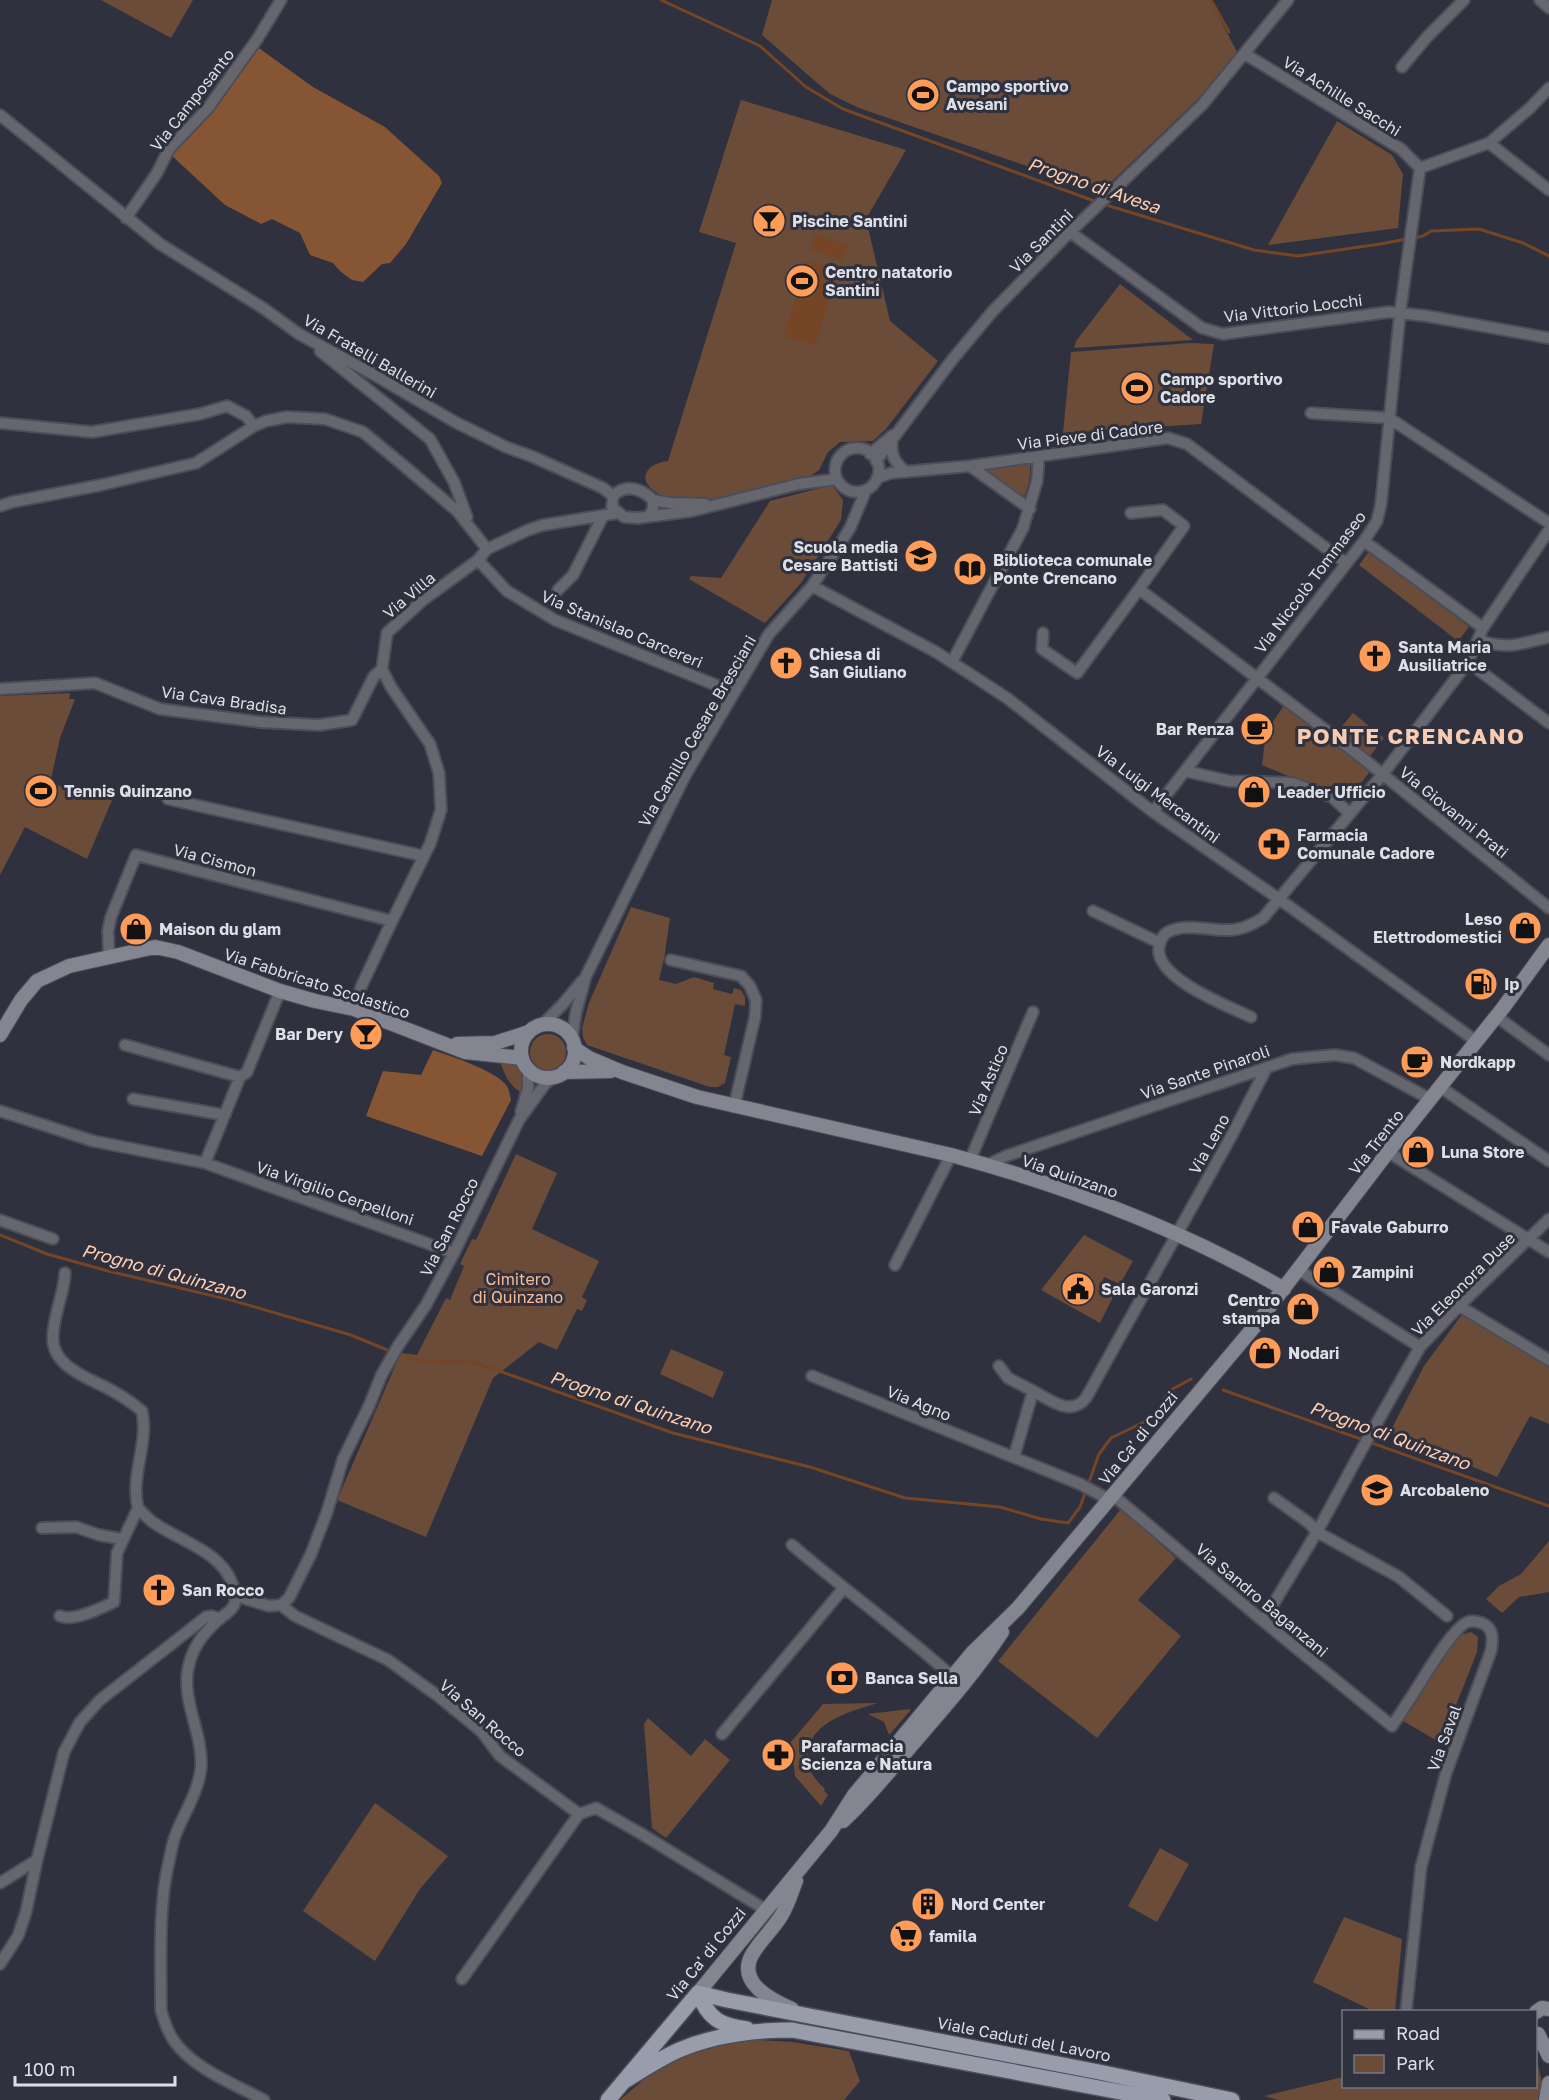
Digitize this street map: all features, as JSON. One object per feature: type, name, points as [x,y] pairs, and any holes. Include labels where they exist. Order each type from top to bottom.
[{"type":"main road","name":"Via Trento","points":[[1284,1289],[1388,1152],[1496,1017],[1549,945]]},
{"type":"main road","name":"Via Fabbricato Scolastico","points":[[0,1035],[21,1000],[37,981],[69,966],[155,947],[178,952],[280,991],[354,1009],[472,1054],[497,1054],[525,1063]]},
{"type":"main road","name":"Via Quinzano","points":[[542,1025],[558,1026],[589,1058],[622,1072],[697,1097],[951,1155],[1094,1200],[1175,1235],[1284,1289]]},
{"type":"main road","points":[[525,1063],[522,1042],[529,1032],[542,1025]]},
{"type":"main road","name":"Via Fabbricato Scolastico","points":[[442,1043],[470,1045],[495,1043],[529,1032]]},
{"type":"main road","points":[[559,1074],[573,1058],[573,1044]]},
{"type":"main road","name":"Via Quinzano","points":[[525,1063],[536,1075],[543,1077],[589,1070],[622,1072]]},
{"type":"main road","name":"Via Ca' di Cozzi","points":[[831,1831],[863,1803],[976,1670],[1018,1608],[1107,1497],[1284,1289]]},
{"type":"main road","name":"Via Ca' di Cozzi","points":[[608,2100],[803,1866],[831,1831],[854,1795],[972,1653],[1018,1608]]},
{"type":"main road","name":"Viale Caduti del Lavoro","points":[[803,1866],[781,1916],[751,1955],[748,1966],[750,1977],[764,1995],[809,2016]]},
{"type":"main road","name":"Viale Caduti del Lavoro","points":[[698,1993],[1232,2100]]},
{"type":"main road","name":"Viale Caduti del Lavoro","points":[[698,1993],[711,2016],[721,2023],[756,2030],[792,2030],[1163,2100]]},
{"type":"main road","name":"Viale Caduti del Lavoro","points":[[623,2082],[680,2050],[756,2030]]},
{"type":"main road","points":[[1541,2034],[1549,2056]]},
{"type":"main road","points":[[1546,2099],[1549,2083]]},
{"type":"street","name":"Via Camposanto","points":[[126,218],[157,173],[169,149],[208,108],[258,38],[281,0]]},
{"type":"street","name":"Via Santini","points":[[875,465],[952,360],[992,312],[1070,232],[1202,105],[1288,0]]},
{"type":"street","points":[[1402,67],[1427,37],[1464,0]]},
{"type":"street","points":[[1540,0],[1549,8]]},
{"type":"street","name":"Via Achille Sacchi","points":[[1245,54],[1401,149],[1419,168]]},
{"type":"street","points":[[1419,168],[1489,143],[1523,115],[1549,88]]},
{"type":"street","name":"Via Fratelli Ballerini","points":[[0,115],[160,244],[263,308],[299,334],[455,422],[506,447],[603,488],[613,496]]},
{"type":"street","points":[[1489,143],[1549,190]]},
{"type":"street","name":"Via Niccolò Tommaseo","points":[[1153,812],[1364,541],[1377,521],[1389,418],[1394,312],[1408,250],[1419,168]]},
{"type":"street","name":"Via Vittorio Locchi","points":[[1070,232],[1203,328],[1223,334],[1394,312],[1549,338]]},
{"type":"street","points":[[299,334],[430,440],[453,482],[473,529]]},
{"type":"street","points":[[0,423],[92,432],[200,414],[227,406],[246,416],[254,426]]},
{"type":"street","points":[[1311,413],[1389,418],[1549,523]]},
{"type":"street","points":[[0,506],[196,463],[254,426],[266,421],[287,417],[325,419],[363,432],[440,496],[473,529],[488,549]]},
{"type":"street","name":"Via Santini","points":[[866,490],[872,486],[875,465],[890,436],[898,432]]},
{"type":"street","name":"Via Pieve di Cadore","points":[[875,465],[891,473],[906,472],[970,466],[1168,438],[1186,444],[1346,562]]},
{"type":"street","points":[[892,443],[891,455],[906,472]]},
{"type":"street","points":[[866,490],[851,491],[841,486],[836,474],[837,460],[847,451],[861,449],[875,465]]},
{"type":"street","points":[[952,662],[1023,528],[1030,509],[1039,456]]},
{"type":"street","points":[[970,466],[1030,509]]},
{"type":"street","name":"Via Villa","points":[[382,669],[387,633],[423,600],[478,560],[488,549],[528,530],[543,525],[618,513],[631,518],[692,511],[809,482],[819,475],[836,474]]},
{"type":"street","name":"Via Villa","points":[[613,496],[629,488],[639,490],[654,500],[670,503],[717,504]]},
{"type":"street","name":"Via Camillo Cesare Bresciani","points":[[573,1044],[576,1012],[586,976],[686,774],[769,634],[812,586],[846,534],[866,490]]},
{"type":"street","points":[[851,491],[855,515]]},
{"type":"street","points":[[613,496],[612,507],[618,513]]},
{"type":"street","points":[[649,516],[654,500]]},
{"type":"street","points":[[1043,633],[1042,649],[1077,673],[1184,525],[1163,510],[1131,513]]},
{"type":"street","points":[[558,590],[573,575],[603,516]]},
{"type":"street","points":[[1251,1017],[1174,976],[1160,959],[1158,950],[1160,943],[1168,932],[1188,928],[1236,930],[1263,918],[1383,774],[1468,662],[1482,628],[1549,530]]},
{"type":"street","points":[[1364,541],[1482,628]]},
{"type":"street","name":"Via Stanislao Carcereri","points":[[478,560],[507,591],[555,620],[733,692]]},
{"type":"street","name":"Via Luigi Mercantini","points":[[812,586],[952,662],[1007,698],[1153,812],[1279,899],[1476,1041]]},
{"type":"street","name":"Via Giovanni Prati","points":[[1139,589],[1383,774],[1549,908]]},
{"type":"street","points":[[1478,640],[1494,645],[1512,646],[1549,637]]},
{"type":"street","points":[[1468,662],[1549,723]]},
{"type":"street","points":[[354,1009],[361,987],[430,844],[441,810],[439,773],[430,744],[391,687],[382,669]]},
{"type":"street","name":"Via Cava Bradisa","points":[[0,689],[95,683],[160,709],[260,722],[319,725],[352,720],[374,676],[382,669]]},
{"type":"street","points":[[1185,771],[1229,781],[1292,783],[1332,797],[1350,814]]},
{"type":"street","points":[[168,799],[424,856]]},
{"type":"street","name":"Via Cismon","points":[[109,958],[108,931],[111,916],[136,855],[392,921]]},
{"type":"street","points":[[1093,911],[1160,943]]},
{"type":"street","points":[[671,960],[741,976],[750,986],[756,1000],[755,1017],[734,1107]]},
{"type":"street","name":"Via Camillo Cesare Bresciani","points":[[542,1025],[586,976]]},
{"type":"street","points":[[205,1164],[240,1077],[247,1072],[280,991]]},
{"type":"street","name":"Via Astico","points":[[970,1160],[1033,1012]]},
{"type":"street","points":[[1496,1017],[1549,1055]]},
{"type":"street","points":[[125,1045],[240,1077]]},
{"type":"street","name":"Via Sante Pinaroli","points":[[987,1165],[1006,1156],[1292,1059],[1322,1055],[1354,1058],[1430,1099]]},
{"type":"street","name":"Via San Rocco","points":[[519,1120],[528,1088],[525,1063]]},
{"type":"street","name":"Via Leno","points":[[1175,1235],[1233,1133],[1267,1066]]},
{"type":"street","name":"Via San Rocco","points":[[236,1596],[269,1606],[281,1605],[289,1598],[311,1554],[343,1459],[388,1362],[426,1305],[519,1120],[545,1083],[559,1074]]},
{"type":"street","points":[[1440,1087],[1549,1161]]},
{"type":"street","points":[[134,1099],[225,1115]]},
{"type":"street","name":"Via Virgilio Cerpelloni","points":[[0,1111],[93,1141],[205,1164],[454,1253]]},
{"type":"street","points":[[1388,1152],[1549,1252]]},
{"type":"street","points":[[895,1265],[951,1155]]},
{"type":"street","name":"Via Eleonora Duse","points":[[1263,1621],[1317,1532],[1420,1347],[1549,1219]]},
{"type":"street","points":[[0,1220],[53,1239]]},
{"type":"street","points":[[999,1366],[1008,1377],[1033,1391],[1070,1408],[1077,1407],[1086,1398],[1175,1235]]},
{"type":"street","points":[[1299,1270],[1420,1347]]},
{"type":"street","points":[[60,1616],[66,1619],[96,1611],[114,1602],[117,1553],[138,1508],[136,1488],[144,1430],[142,1411],[118,1394],[76,1372],[63,1362],[55,1351],[52,1340],[62,1296],[64,1273]]},
{"type":"street","points":[[1459,1306],[1549,1359]]},
{"type":"street","name":"Via Agno","points":[[812,1376],[1107,1497]]},
{"type":"street","points":[[1014,1457],[1033,1391]]},
{"type":"street","name":"Via Sandro Baganzani","points":[[1107,1497],[1392,1726]]},
{"type":"street","points":[[1274,1498],[1309,1523],[1317,1532],[1399,1577],[1448,1616]]},
{"type":"street","points":[[138,1508],[153,1522],[209,1555],[232,1581],[236,1596],[230,1611],[203,1635],[195,1646],[187,1675],[187,1698],[200,1743],[201,1766],[199,1781],[176,1833],[165,1882],[161,2010],[166,2028],[184,2053],[199,2064],[264,2100]]},
{"type":"street","points":[[42,1528],[76,1527],[99,1535],[122,1539]]},
{"type":"street","points":[[792,1545],[843,1589],[919,1647],[952,1677]]},
{"type":"street","points":[[722,1734],[843,1589]]},
{"type":"street","name":"Via San Rocco","points":[[281,1605],[295,1616],[388,1660],[481,1731],[500,1756],[579,1814]]},
{"type":"street","points":[[0,1964],[18,1936],[64,1752],[80,1722],[100,1700],[206,1617],[212,1616],[220,1619]]},
{"type":"street","name":"Via Saval","points":[[1392,1726],[1461,1626],[1474,1621],[1485,1624],[1491,1631],[1493,1640],[1491,1651],[1446,1773],[1421,1867],[1406,2010]]},
{"type":"street","name":"Via Ca' di Cozzi","points":[[579,1814],[596,1808],[766,1910]]},
{"type":"street","points":[[462,1979],[579,1814]]},
{"type":"street","points":[[0,1883],[37,1860]]},
{"type":"green space","points":[[101,0],[193,0],[171,38]]},
{"type":"green space","name":"Campo sportivo Avesani","points":[[772,0],[1210,0],[1237,52],[1198,99],[1108,185],[1105,183],[1106,179],[1096,190],[859,108],[830,94],[762,35]]},
{"type":"green space","name":"Centro natatorio Santini","points":[[741,100],[906,150],[866,219],[890,321],[938,361],[886,429],[873,441],[840,442],[828,452],[819,470],[809,477],[717,499],[673,498],[657,493],[645,478],[646,473],[654,465],[668,461],[736,243],[699,232]]},
{"type":"green space","points":[[1337,121],[1392,155],[1403,174],[1398,228],[1268,245]]},
{"type":"green space","points":[[1120,284],[1193,340],[1074,348],[1076,341]]},
{"type":"green space","name":"Campo sportivo Cadore","points":[[1190,343],[1214,344],[1201,424],[1063,433],[1071,352]]},
{"type":"green space","points":[[1031,462],[1029,482],[1023,501],[979,469]]},
{"type":"green space","points":[[832,485],[843,500],[841,520],[801,583],[765,623],[689,579],[691,576],[721,578],[770,501]]},
{"type":"green space","points":[[1370,550],[1469,627],[1458,641],[1359,565]]},
{"type":"green space","name":"Tennis Quinzano","points":[[70,693],[69,699],[75,699],[60,738],[50,784],[113,798],[87,859],[25,827],[0,875],[0,696]]},
{"type":"green space","points":[[1285,704],[1371,770],[1350,798],[1262,765],[1266,732]]},
{"type":"green space","points":[[1353,713],[1384,738],[1370,756],[1338,731]]},
{"type":"green space","points":[[631,907],[670,918],[659,980],[676,984],[694,977],[714,983],[713,989],[732,994],[734,988],[741,990],[745,997],[745,1006],[735,1004],[724,1055],[731,1057],[725,1083],[718,1087],[710,1087],[587,1045],[583,1038],[582,1028],[589,1003]]},
{"type":"green space","points":[[548,1034],[561,1039],[566,1052],[561,1065],[548,1070],[535,1065],[530,1052],[535,1039]]},
{"type":"green space","points":[[500,1058],[518,1065],[521,1069],[523,1093],[518,1091],[507,1078]]},
{"type":"green space","name":"Cimitero di Quinzano","points":[[516,1154],[557,1173],[532,1229],[599,1261],[582,1297],[587,1300],[582,1311],[577,1309],[557,1350],[539,1342],[493,1378],[426,1537],[337,1500],[396,1364],[402,1353],[417,1355],[446,1298],[450,1300],[464,1266],[460,1264],[472,1239],[476,1240]]},
{"type":"green space","points":[[1084,1235],[1133,1261],[1120,1284],[1104,1277],[1100,1287],[1114,1295],[1100,1323],[1041,1290]]},
{"type":"green space","points":[[1463,1313],[1549,1364],[1549,1424],[1530,1416],[1497,1477],[1390,1432],[1424,1366]]},
{"type":"green space","points":[[671,1349],[724,1372],[713,1398],[660,1374]]},
{"type":"green space","points":[[1121,1509],[1176,1558],[1138,1600],[1181,1636],[1097,1738],[998,1661]]},
{"type":"green space","points":[[1549,1541],[1549,1592],[1519,1597],[1502,1613],[1486,1599],[1499,1586],[1521,1574]]},
{"type":"green space","points":[[1471,1632],[1478,1637],[1477,1652],[1441,1743],[1403,1721],[1445,1653],[1460,1635]]},
{"type":"green space","points":[[878,1703],[844,1714],[815,1735],[810,1745],[808,1762],[813,1775],[828,1795],[821,1806],[795,1776],[791,1742],[823,1704]]},
{"type":"green space","points":[[910,1709],[889,1735],[884,1722],[868,1714]]},
{"type":"green space","points":[[648,1718],[691,1756],[705,1739],[730,1760],[666,1838],[652,1828],[644,1724]]},
{"type":"green space","points":[[375,1803],[448,1856],[420,1889],[375,1961],[303,1911]]},
{"type":"green space","points":[[1160,1848],[1189,1864],[1157,1922],[1128,1906]]},
{"type":"green space","points":[[1344,1917],[1402,1939],[1395,2010],[1371,2010],[1313,1982]]},
{"type":"green space","points":[[743,2039],[793,2042],[849,2051],[860,2081],[844,2100],[620,2100],[664,2062]]},
{"type":"green space","points":[[1537,2060],[1542,2083],[1538,2100],[1278,2100],[1264,2096],[1342,2077],[1342,2088],[1537,2088]]},
{"type":"shaded area","points":[[256,46],[313,87],[385,127],[439,176],[442,183],[406,244],[390,263],[382,264],[363,282],[352,280],[333,263],[310,255],[300,233],[272,219],[261,224],[225,205],[170,154]]},
{"type":"shaded area","points":[[815,235],[847,245],[842,260],[810,249]]},
{"type":"shaded area","points":[[807,260],[839,270],[815,346],[784,336]]},
{"type":"shaded area","points":[[433,1050],[484,1070],[502,1080],[507,1086],[511,1100],[482,1156],[366,1116],[383,1071],[421,1075]]},
{"type":"waterway","name":"Progno di Avesa","points":[[661,0],[760,46],[806,87],[843,109],[1097,202]]},
{"type":"waterway","points":[[1211,0],[1229,32]]},
{"type":"waterway","name":"Progno di Avesa","points":[[1103,204],[1254,250],[1298,256],[1423,236],[1431,231],[1479,229],[1523,243],[1549,256]]},
{"type":"waterway","name":"Progno di Quinzano","points":[[0,1235],[47,1254],[231,1300],[351,1335],[392,1352]]},
{"type":"waterway","name":"Progno di Quinzano","points":[[398,1354],[425,1361],[474,1362],[673,1433],[810,1467],[905,1498],[1000,1507],[1041,1519],[1068,1523],[1080,1507],[1099,1454],[1111,1438],[1144,1422],[1157,1411],[1169,1391],[1191,1379]]},
{"type":"waterway","name":"Progno di Quinzano","points":[[1223,1390],[1549,1506]]},
{"type":"waterway","points":[[1537,2085],[1545,2087]]},
{"type":"place","name":"Campo sportivo Avesani","points":[[923,95]]},
{"type":"place","name":"Piscine Santini","points":[[769,221]]},
{"type":"place","name":"Centro natatorio Santini","points":[[802,281]]},
{"type":"place","name":"Campo sportivo Cadore","points":[[1137,388]]},
{"type":"place","name":"Scuola media Cesare Battisti","points":[[921,556]]},
{"type":"place","name":"Biblioteca comunale Ponte Crencano","points":[[970,569]]},
{"type":"place","name":"Santa Maria Ausiliatrice","points":[[1375,656]]},
{"type":"place","name":"Chiesa di San Giuliano","points":[[786,663]]},
{"type":"place","name":"Bar Renza","points":[[1257,729]]},
{"type":"place","name":"Tennis Quinzano","points":[[41,791]]},
{"type":"place","name":"Leader Ufficio","points":[[1254,792]]},
{"type":"place","name":"Farmacia Comunale Cadore","points":[[1274,844]]},
{"type":"place","name":"Leso Elettrodomestici","points":[[1525,928]]},
{"type":"place","name":"Maison du glam","points":[[136,929]]},
{"type":"place","name":"Ip","points":[[1481,984]]},
{"type":"place","name":"Bar Dery","points":[[366,1034]]},
{"type":"place","name":"Nordkapp","points":[[1417,1062]]},
{"type":"place","name":"Luna Store","points":[[1418,1152]]},
{"type":"place","name":"Favale Gaburro","points":[[1308,1227]]},
{"type":"place","name":"Zampini","points":[[1329,1272]]},
{"type":"place","name":"Sala Garonzi","points":[[1078,1289]]},
{"type":"place","name":"Centro stampa","points":[[1303,1309]]},
{"type":"place","name":"Nodari","points":[[1265,1353]]},
{"type":"place","name":"Arcobaleno","points":[[1377,1490]]},
{"type":"place","name":"San Rocco","points":[[159,1590]]},
{"type":"place","name":"Banca Sella","points":[[842,1678]]},
{"type":"place","name":"Parafarmacia Scienza e Natura","points":[[778,1755]]},
{"type":"place","name":"Nord Center","points":[[928,1904]]},
{"type":"place","name":"famila","points":[[906,1936]]},
{"type":"district","name":"PONTE CRENCANO","points":[[1411,735]]}]
